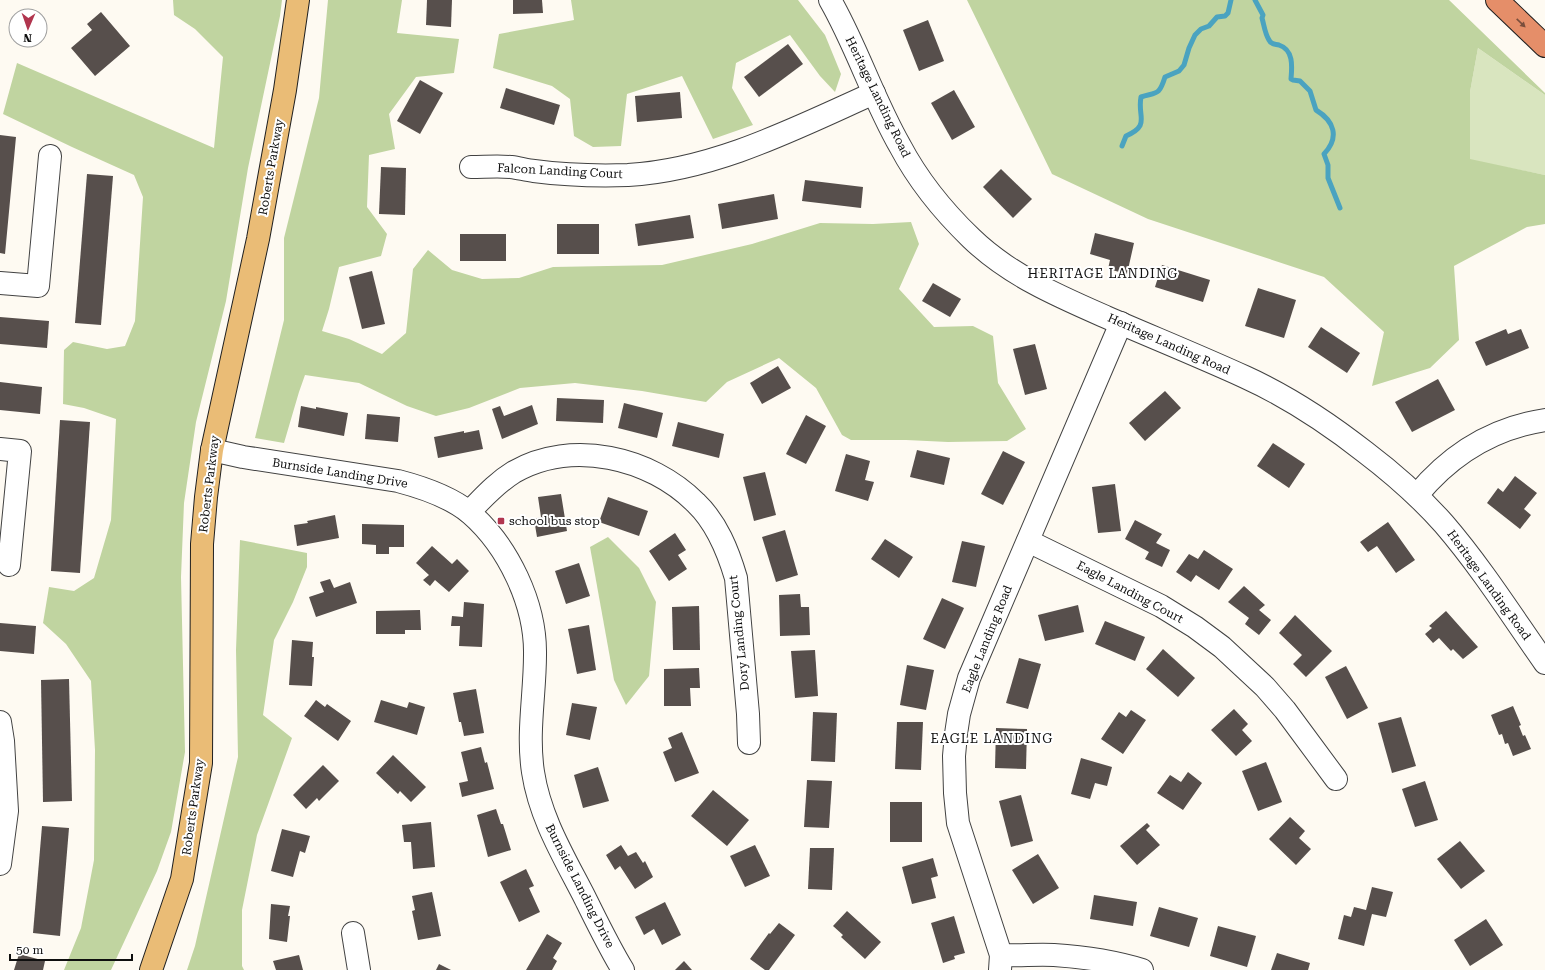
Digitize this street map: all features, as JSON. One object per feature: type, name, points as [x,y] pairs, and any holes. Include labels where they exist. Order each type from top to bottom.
[{"type":"highway","points":[[1497,0],[1545,46]]},
{"type":"main road","name":"Roberts Parkway","points":[[151,970],[182,879],[201,763],[202,544],[206,497],[212,450],[258,239],[285,90],[298,0]]},
{"type":"street","name":"Heritage Landing Road","points":[[830,0],[848,34],[899,145],[917,174],[941,207],[971,239],[996,259],[1023,277],[1078,304],[1246,378],[1288,399],[1338,431],[1391,472],[1417,495],[1444,524],[1478,567],[1545,663]]},
{"type":"street","name":"Falcon Landing Court","points":[[471,166],[510,167],[536,171],[602,175],[630,175],[653,172],[701,163],[753,147],[874,93]]},
{"type":"street","points":[[0,283],[38,286],[50,156]]},
{"type":"street","name":"Eagle Landing Road","points":[[1001,962],[958,823],[955,793],[954,752],[959,714],[970,678],[1121,323]]},
{"type":"street","points":[[1417,495],[1431,478],[1448,463],[1488,437],[1514,426],[1545,420]]},
{"type":"street","points":[[0,449],[20,451],[8,565]]},
{"type":"street","name":"Burnside Landing Drive","points":[[212,450],[243,457],[398,481],[417,486],[444,498],[469,512],[504,553],[523,589],[530,610],[534,634],[535,654],[531,713],[531,743],[533,773],[539,801],[557,844],[623,970]]},
{"type":"street","name":"Dory Landing Court","points":[[469,512],[494,486],[514,473],[540,461],[573,456],[605,457],[635,465],[652,472],[674,485],[697,503],[721,538],[736,578],[748,714],[749,743]]},
{"type":"street","name":"Eagle Landing Court","points":[[1028,541],[1161,606],[1195,627],[1222,647],[1265,687],[1285,710],[1336,779]]},
{"type":"street","points":[[0,722],[3,741],[7,811],[0,864]]},
{"type":"street","points":[[353,933],[359,970]]},
{"type":"street","points":[[1001,962],[1020,956],[1052,955],[1085,958],[1122,964],[1142,970]]},
{"type":"green space","points":[[173,0],[282,0],[280,16],[248,168],[226,301],[196,422],[184,503],[181,577],[185,752],[171,832],[157,871],[111,970],[64,970],[81,928],[94,860],[95,750],[91,681],[66,644],[43,623],[49,587],[74,591],[94,578],[111,520],[116,419],[84,408],[63,404],[64,350],[73,342],[107,349],[125,346],[135,321],[143,197],[134,175],[3,114],[17,63],[214,148],[223,57],[195,29],[174,15]]},
{"type":"green space","points":[[328,0],[402,0],[397,33],[459,39],[454,73],[416,77],[389,114],[395,149],[369,155],[367,207],[387,234],[381,256],[339,267],[322,331],[349,339],[382,354],[406,333],[413,269],[428,250],[452,270],[482,279],[519,278],[553,267],[662,265],[752,244],[820,223],[873,224],[911,222],[919,244],[899,289],[934,327],[973,326],[993,336],[998,383],[1026,429],[1007,441],[948,442],[851,440],[842,435],[816,388],[779,358],[727,382],[706,402],[642,391],[575,383],[520,388],[469,408],[436,416],[407,406],[359,383],[305,375],[284,443],[255,438],[284,320],[284,238],[319,98]]},
{"type":"green space","points":[[571,0],[798,0],[825,35],[841,74],[835,92],[820,76],[790,35],[736,63],[732,88],[753,125],[713,139],[682,76],[627,94],[621,146],[593,147],[574,136],[570,99],[552,86],[493,68],[499,34],[574,20]]},
{"type":"green space","points":[[967,0],[1449,0],[1545,93],[1545,95],[1478,48],[1470,92],[1470,159],[1545,175],[1545,224],[1527,227],[1454,266],[1459,340],[1430,368],[1372,386],[1384,332],[1324,277],[1148,219],[1052,174]]},
{"type":"green space","points":[[1478,48],[1545,95],[1545,175],[1469,160],[1470,92]]},
{"type":"green space","points":[[608,537],[639,568],[656,602],[649,676],[626,705],[614,680],[590,547]]},
{"type":"green space","points":[[240,540],[307,553],[307,567],[293,602],[274,640],[263,715],[292,738],[257,835],[242,910],[242,966],[244,970],[187,970],[195,946],[238,757],[236,650]]},
{"type":"building","points":[[427,0],[452,0],[451,27],[426,25]]},
{"type":"building","points":[[513,0],[542,0],[543,13],[513,14]]},
{"type":"building","points":[[101,12],[130,46],[95,76],[71,48],[92,30],[87,24]]},
{"type":"building","points":[[928,20],[944,61],[919,71],[903,30]]},
{"type":"building","points":[[788,44],[803,64],[759,97],[744,77]]},
{"type":"building","points":[[420,80],[443,93],[420,134],[397,121]]},
{"type":"building","points":[[506,88],[560,105],[554,125],[500,108]]},
{"type":"building","points":[[954,90],[975,127],[952,140],[931,103]]},
{"type":"building","points":[[680,92],[682,118],[637,122],[635,96]]},
{"type":"building","points":[[0,135],[16,137],[5,254],[0,253]]},
{"type":"building","points":[[381,167],[406,168],[405,215],[379,214]]},
{"type":"building","points":[[1001,169],[1032,199],[1013,218],[983,187]]},
{"type":"building","points":[[87,174],[113,176],[101,325],[75,323]]},
{"type":"building","points":[[805,180],[863,187],[861,208],[802,201]]},
{"type":"building","points":[[774,194],[778,219],[722,229],[718,204]]},
{"type":"building","points":[[690,215],[694,238],[638,246],[635,224]]},
{"type":"building","points":[[557,224],[599,224],[599,254],[557,254]]},
{"type":"building","points":[[1095,233],[1134,243],[1127,274],[1108,269],[1110,260],[1090,254]]},
{"type":"building","points":[[460,234],[506,234],[506,261],[460,261]]},
{"type":"building","points":[[1162,265],[1210,280],[1203,302],[1155,287]]},
{"type":"building","points":[[372,271],[385,324],[362,329],[349,277]]},
{"type":"building","points":[[933,283],[961,299],[950,317],[922,301]]},
{"type":"building","points":[[1258,288],[1296,300],[1284,338],[1245,326]]},
{"type":"building","points":[[0,317],[49,321],[47,348],[0,344]]},
{"type":"building","points":[[1321,327],[1360,353],[1347,373],[1308,347]]},
{"type":"building","points":[[1506,329],[1508,334],[1521,329],[1529,348],[1486,366],[1475,342]]},
{"type":"building","points":[[1035,344],[1047,389],[1025,395],[1013,349]]},
{"type":"building","points":[[778,366],[791,388],[762,404],[750,383]]},
{"type":"building","points":[[1438,379],[1455,410],[1412,432],[1395,402]]},
{"type":"building","points":[[0,382],[42,387],[40,414],[0,410]]},
{"type":"building","points":[[1165,391],[1181,408],[1145,441],[1129,423]]},
{"type":"building","points":[[557,398],[604,400],[603,423],[556,421]]},
{"type":"building","points":[[624,403],[663,413],[657,438],[618,428]]},
{"type":"building","points":[[532,405],[538,424],[502,439],[492,409],[500,406],[504,416]]},
{"type":"building","points":[[301,406],[316,409],[316,407],[348,413],[344,436],[298,427]]},
{"type":"building","points":[[367,414],[400,417],[398,442],[365,439]]},
{"type":"building","points":[[806,415],[826,426],[806,464],[786,454]]},
{"type":"building","points":[[60,420],[90,422],[80,573],[51,571]]},
{"type":"building","points":[[678,422],[724,434],[719,458],[672,446]]},
{"type":"building","points":[[479,430],[483,449],[438,458],[434,437],[464,431],[464,433]]},
{"type":"building","points":[[1273,443],[1305,464],[1289,488],[1257,466]]},
{"type":"building","points":[[917,450],[950,458],[944,485],[910,477]]},
{"type":"building","points":[[1003,451],[1025,462],[1003,505],[981,494]]},
{"type":"building","points":[[846,454],[870,461],[865,480],[874,482],[868,501],[835,491]]},
{"type":"building","points":[[765,472],[776,515],[754,521],[743,477]]},
{"type":"building","points":[[1515,476],[1537,493],[1524,509],[1531,515],[1520,529],[1487,503],[1498,488],[1503,492]]},
{"type":"building","points":[[1115,484],[1121,531],[1098,533],[1092,487]]},
{"type":"building","points":[[561,494],[567,531],[537,537],[534,519],[541,517],[538,497]]},
{"type":"building","points":[[608,497],[648,511],[639,536],[599,522]]},
{"type":"building","points":[[335,515],[339,538],[297,546],[294,525],[308,523],[307,521]]},
{"type":"building","points":[[1135,520],[1162,534],[1156,543],[1170,550],[1162,567],[1145,559],[1149,552],[1125,539]]},
{"type":"building","points":[[1388,522],[1415,560],[1396,573],[1377,546],[1368,552],[1360,542]]},
{"type":"building","points":[[362,524],[404,525],[404,547],[389,547],[389,554],[376,554],[376,545],[362,544]]},
{"type":"building","points":[[785,530],[798,575],[776,582],[762,537]]},
{"type":"building","points":[[675,533],[686,550],[678,555],[687,569],[669,581],[649,551]]},
{"type":"building","points":[[885,539],[913,557],[899,578],[871,559]]},
{"type":"building","points":[[962,541],[985,546],[976,587],[952,582]]},
{"type":"building","points":[[432,546],[452,564],[457,559],[469,571],[449,592],[435,580],[430,586],[423,580],[429,575],[416,563]]},
{"type":"building","points":[[1204,550],[1233,569],[1219,590],[1196,575],[1191,582],[1176,572],[1189,554],[1198,559]]},
{"type":"building","points":[[579,563],[590,596],[566,604],[555,571]]},
{"type":"building","points":[[330,579],[334,588],[350,582],[357,603],[316,617],[309,597],[324,592],[320,582]]},
{"type":"building","points":[[1244,586],[1265,605],[1259,610],[1271,620],[1259,635],[1245,624],[1249,618],[1228,602]]},
{"type":"building","points":[[800,594],[801,607],[809,607],[810,635],[780,636],[779,595]]},
{"type":"building","points":[[942,598],[964,608],[945,649],[923,639]]},
{"type":"building","points":[[464,602],[484,604],[482,647],[459,646],[460,626],[451,626],[452,616],[463,617]]},
{"type":"building","points":[[1078,605],[1084,632],[1045,641],[1038,615]]},
{"type":"building","points":[[699,606],[700,650],[673,650],[672,607]]},
{"type":"building","points":[[420,610],[421,630],[405,630],[405,634],[376,634],[376,611]]},
{"type":"building","points":[[1446,611],[1478,647],[1463,659],[1453,649],[1451,651],[1439,638],[1433,643],[1425,634],[1432,628],[1429,626]]},
{"type":"building","points":[[1295,615],[1332,651],[1306,677],[1293,664],[1302,655],[1279,633]]},
{"type":"building","points":[[1105,621],[1145,637],[1135,661],[1095,644]]},
{"type":"building","points":[[0,623],[36,626],[34,654],[0,651]]},
{"type":"building","points":[[589,625],[596,670],[577,674],[568,629]]},
{"type":"building","points":[[292,640],[313,642],[312,657],[314,657],[312,686],[289,685]]},
{"type":"building","points":[[1163,649],[1195,678],[1178,697],[1146,669]]},
{"type":"building","points":[[815,650],[818,696],[795,698],[791,651]]},
{"type":"building","points":[[1019,658],[1041,664],[1028,709],[1006,703]]},
{"type":"building","points":[[907,665],[934,670],[926,710],[900,705]]},
{"type":"building","points":[[1346,666],[1368,708],[1347,719],[1325,677]]},
{"type":"building","points":[[699,668],[700,688],[690,688],[691,706],[664,706],[664,669]]},
{"type":"building","points":[[69,679],[72,801],[43,802],[41,680]]},
{"type":"building","points":[[476,689],[484,733],[464,736],[461,722],[459,722],[453,693]]},
{"type":"building","points":[[316,700],[325,707],[327,704],[351,721],[338,741],[304,716]]},
{"type":"building","points":[[381,700],[407,708],[409,702],[425,707],[417,735],[374,722]]},
{"type":"building","points":[[572,703],[597,707],[590,740],[566,735]]},
{"type":"building","points":[[1513,706],[1521,725],[1519,726],[1523,736],[1525,735],[1531,749],[1513,756],[1508,743],[1505,744],[1502,734],[1499,735],[1491,715]]},
{"type":"building","points":[[1234,709],[1248,724],[1242,730],[1252,741],[1236,756],[1211,730]]},
{"type":"building","points":[[1131,710],[1146,720],[1123,754],[1101,739],[1119,712],[1126,717]]},
{"type":"building","points":[[813,712],[837,713],[835,762],[811,761]]},
{"type":"building","points":[[1401,717],[1416,766],[1392,773],[1378,723]]},
{"type":"building","points":[[897,722],[923,722],[921,770],[895,769]]},
{"type":"building","points":[[996,728],[1027,729],[1026,769],[995,768]]},
{"type":"building","points":[[682,732],[699,773],[675,782],[663,752],[672,748],[668,738]]},
{"type":"building","points":[[481,747],[485,763],[487,762],[494,789],[462,797],[459,783],[468,781],[461,752]]},
{"type":"building","points":[[393,755],[426,787],[411,802],[400,791],[398,794],[376,773]]},
{"type":"building","points":[[1081,758],[1112,767],[1107,786],[1095,783],[1090,799],[1071,794]]},
{"type":"building","points":[[1266,762],[1282,802],[1258,811],[1242,771]]},
{"type":"building","points":[[323,765],[339,781],[319,801],[317,798],[306,809],[293,795]]},
{"type":"building","points":[[598,767],[609,801],[583,808],[574,775]]},
{"type":"building","points":[[1188,772],[1202,783],[1183,810],[1157,793],[1170,775],[1181,782]]},
{"type":"building","points":[[807,780],[832,781],[829,828],[804,827]]},
{"type":"building","points":[[1425,781],[1438,820],[1415,827],[1402,789]]},
{"type":"building","points":[[713,790],[749,820],[727,846],[691,816]]},
{"type":"building","points":[[1021,795],[1033,841],[1011,847],[999,801]]},
{"type":"building","points":[[890,802],[922,802],[922,842],[890,842]]},
{"type":"building","points":[[496,809],[501,824],[503,824],[511,850],[488,857],[477,815]]},
{"type":"building","points":[[1290,817],[1305,831],[1299,838],[1311,849],[1296,865],[1269,839]]},
{"type":"building","points":[[431,822],[435,867],[413,869],[411,842],[404,842],[402,825]]},
{"type":"building","points":[[1147,823],[1150,826],[1146,830],[1160,845],[1137,865],[1120,846]]},
{"type":"building","points":[[42,826],[69,828],[60,936],[33,933]]},
{"type":"building","points":[[282,829],[310,836],[305,853],[300,851],[293,877],[271,871]]},
{"type":"building","points":[[1460,841],[1485,871],[1461,889],[1437,859]]},
{"type":"building","points":[[621,845],[628,856],[636,852],[643,863],[645,861],[653,877],[635,889],[620,866],[615,870],[606,855]]},
{"type":"building","points":[[755,845],[770,876],[745,887],[730,856]]},
{"type":"building","points":[[810,848],[834,848],[832,890],[808,889]]},
{"type":"building","points":[[1038,854],[1059,888],[1033,904],[1012,870]]},
{"type":"building","points":[[933,858],[938,876],[931,878],[936,898],[912,904],[902,867]]},
{"type":"building","points":[[526,869],[534,886],[529,888],[540,912],[519,922],[500,882]]},
{"type":"building","points":[[1372,887],[1393,892],[1386,917],[1372,914],[1364,946],[1338,939],[1344,915],[1351,917],[1354,907],[1366,910]]},
{"type":"building","points":[[432,892],[441,936],[418,940],[412,911],[415,910],[412,896]]},
{"type":"building","points":[[1094,895],[1137,902],[1133,926],[1090,919]]},
{"type":"building","points":[[665,902],[681,935],[662,945],[654,929],[644,935],[635,917]]},
{"type":"building","points":[[271,904],[290,906],[287,942],[269,939]]},
{"type":"building","points":[[1159,907],[1198,918],[1189,947],[1150,936]]},
{"type":"building","points":[[847,911],[881,942],[865,959],[841,937],[843,935],[833,926]]},
{"type":"building","points":[[954,916],[965,953],[954,956],[955,959],[943,963],[931,923]]},
{"type":"building","points":[[1486,919],[1503,945],[1470,966],[1454,940]]},
{"type":"building","points":[[779,923],[795,935],[769,970],[765,970],[750,959],[769,933],[770,934]]},
{"type":"building","points":[[1218,926],[1256,936],[1247,967],[1210,956]]},
{"type":"building","points":[[547,934],[562,943],[553,958],[557,961],[552,970],[526,970]]},
{"type":"building","points":[[1277,953],[1310,963],[1308,970],[1271,970]]},
{"type":"building","points":[[19,954],[45,961],[43,970],[14,970]]},
{"type":"building","points":[[299,955],[303,970],[276,970],[273,961]]},
{"type":"building","points":[[684,961],[692,970],[675,970]]},
{"type":"building","points":[[439,964],[451,970],[436,970]]},
{"type":"waterway","points":[[1122,146],[1126,136],[1134,132],[1141,124],[1141,97],[1157,92],[1165,77],[1179,71],[1184,65],[1195,35],[1201,29],[1209,26],[1217,17],[1225,16],[1228,13],[1231,0]]},
{"type":"waterway","points":[[1255,0],[1263,15],[1262,18],[1266,35],[1270,42],[1272,44],[1284,47],[1290,55],[1292,64],[1291,79],[1300,81],[1310,91],[1316,110],[1331,124],[1333,130],[1332,142],[1324,154],[1328,165],[1328,178],[1340,208]]},
{"type":"place","name":"school bus stop","points":[[501,521]]},
{"type":"district","name":"HERITAGE LANDING","points":[[1103,273]]},
{"type":"district","name":"EAGLE LANDING","points":[[992,738]]}]
